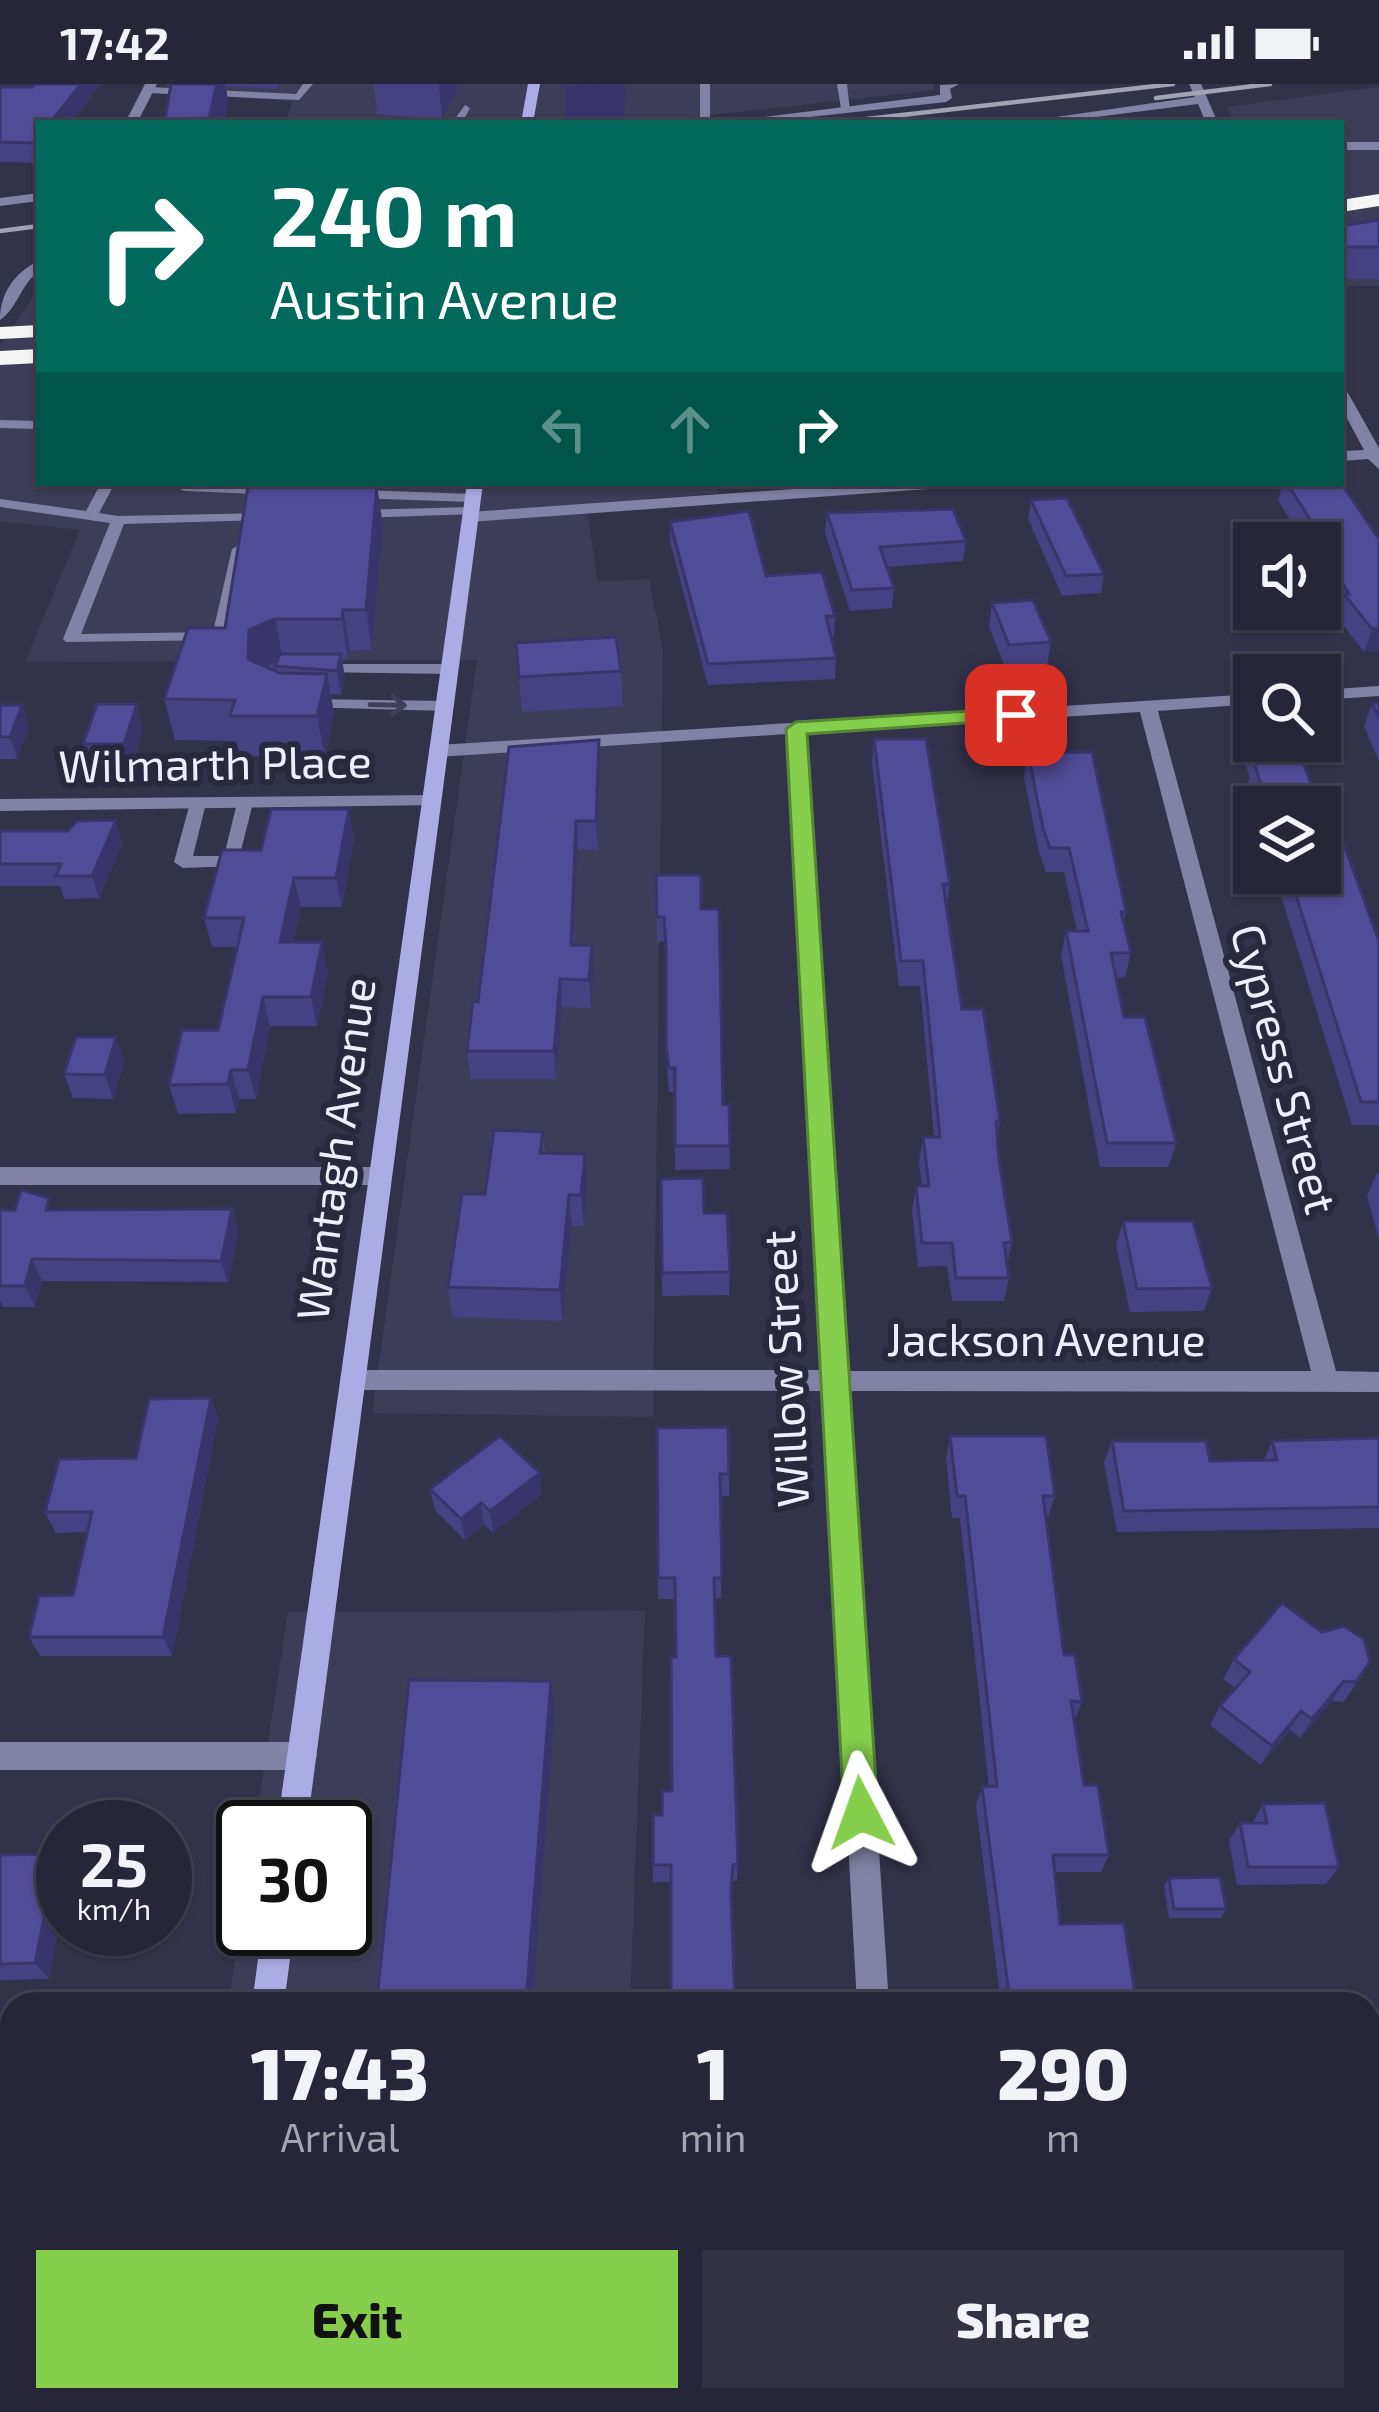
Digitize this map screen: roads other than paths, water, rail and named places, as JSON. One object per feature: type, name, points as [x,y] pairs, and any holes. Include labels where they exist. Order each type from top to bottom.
[{"type":"highway","points":[[1344,206],[1379,200]]},
{"type":"highway","points":[[0,333],[36,331]]},
{"type":"highway","points":[[0,358],[36,356]]},
{"type":"main road","points":[[528,120],[534,84]]},
{"type":"main road","name":"Wantagh Avenue","points":[[296,1800],[472,502]]},
{"type":"main road","points":[[270,1992],[274,1956]]},
{"type":"street","points":[[749,120],[946,98],[944,86],[952,84]]},
{"type":"street","points":[[1195,84],[1211,120]]},
{"type":"street","points":[[133,120],[150,87]]},
{"type":"street","points":[[1045,120],[1202,100]]},
{"type":"street","points":[[1344,146],[1379,146]]},
{"type":"street","points":[[0,202],[36,197]]},
{"type":"street","points":[[0,316],[22,277],[36,267]]},
{"type":"street","points":[[1344,398],[1377,457]]},
{"type":"street","points":[[1344,456],[1377,457]]},
{"type":"street","points":[[472,502],[864,486]]},
{"type":"street","points":[[1341,694],[1379,691]]},
{"type":"street","points":[[438,751],[1233,700]]},
{"type":"street","name":"Cypress Street","points":[[1148,706],[1327,1382]]},
{"type":"street","name":"Willow Street","points":[[796,729],[872,1992]]},
{"type":"street","name":"Wilmarth Place","points":[[0,805],[432,801]]},
{"type":"street","points":[[0,1176],[380,1176]]},
{"type":"street","name":"Jackson Avenue","points":[[353,1380],[1379,1382]]},
{"type":"street","points":[[0,1756],[302,1756]]},
{"type":"lane","points":[[150,87],[299,98],[308,84]]},
{"type":"lane","points":[[705,84],[705,120]]},
{"type":"lane","points":[[842,84],[846,109]]},
{"type":"lane","points":[[459,120],[465,108]]},
{"type":"lane","points":[[0,424],[36,424]]},
{"type":"lane","points":[[90,517],[106,486]]},
{"type":"lane","points":[[186,486],[291,491]]},
{"type":"lane","points":[[334,493],[356,489],[472,502]]},
{"type":"lane","points":[[336,514],[472,502]]},
{"type":"lane","points":[[0,503],[118,520],[291,516]]},
{"type":"lane","points":[[118,520],[71,639],[220,637],[246,517]]},
{"type":"lane","points":[[307,669],[450,669]]},
{"type":"lane","points":[[288,704],[445,706]]},
{"type":"lane","points":[[198,803],[181,871],[231,862],[245,803]]},
{"type":"railway","points":[[858,120],[1173,84]]},
{"type":"railway","points":[[1156,98],[1270,84]]},
{"type":"railway","points":[[0,231],[36,226]]}]
